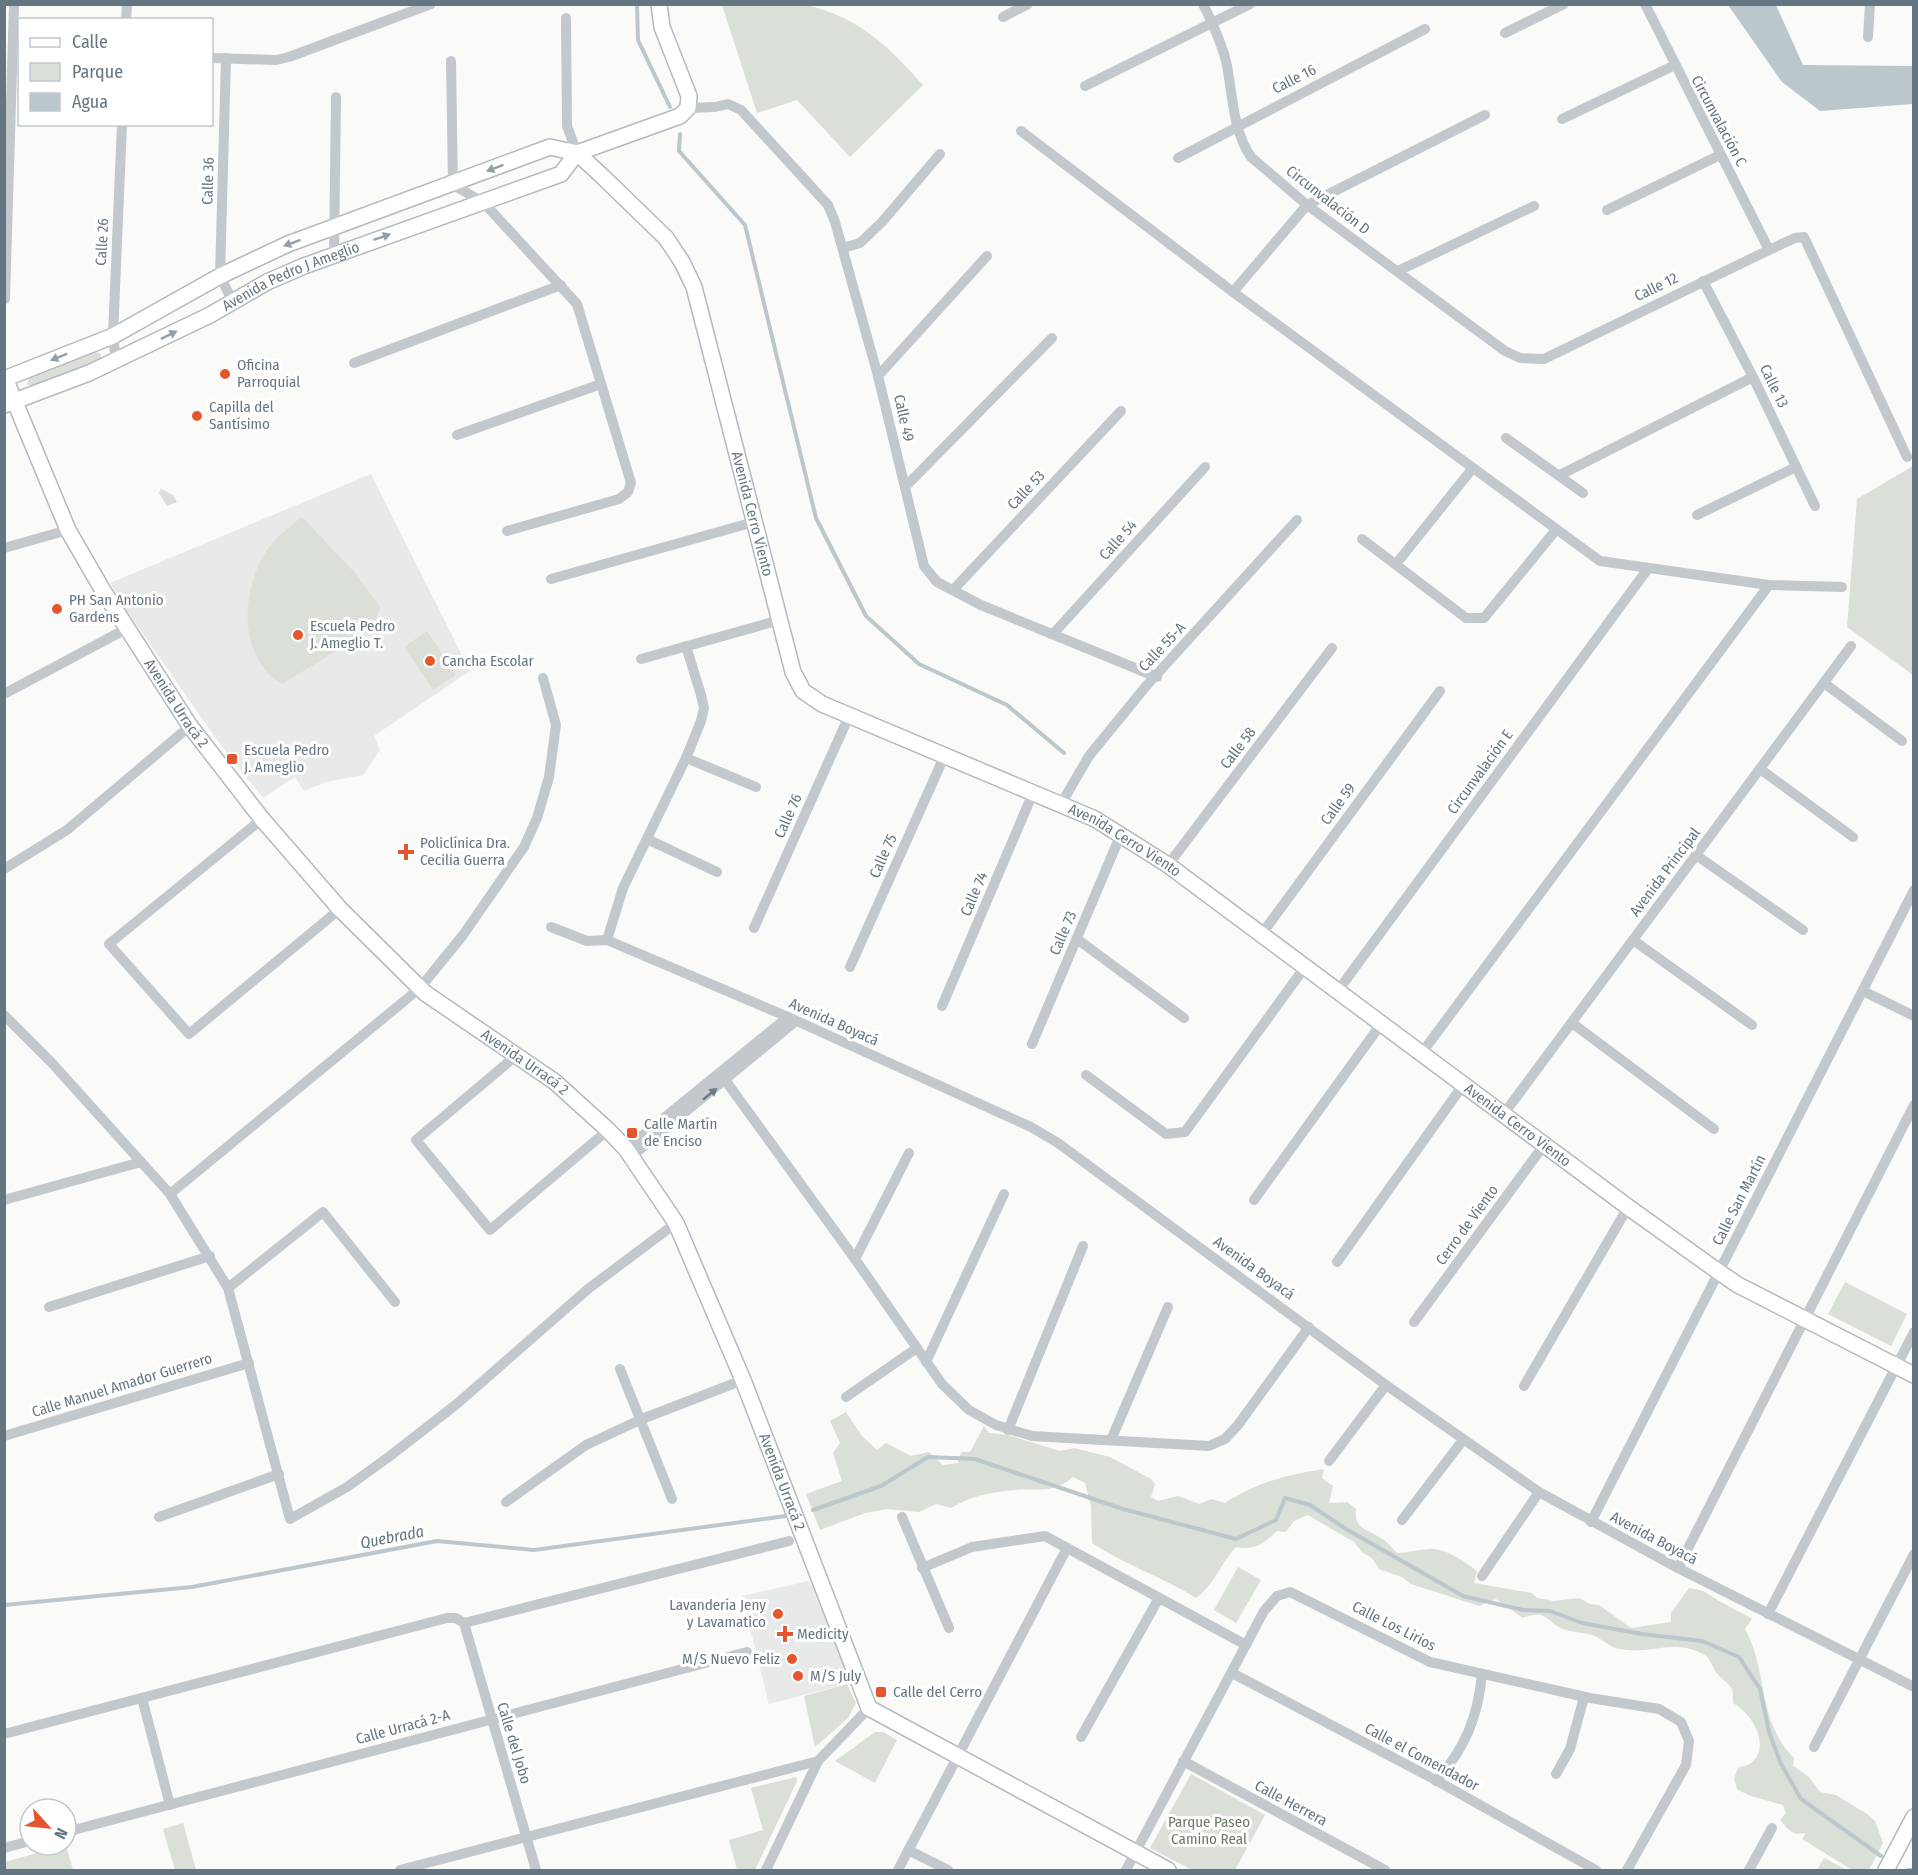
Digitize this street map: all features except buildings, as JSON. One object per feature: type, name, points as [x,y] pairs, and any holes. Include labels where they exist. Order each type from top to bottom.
[{"type":"street","points":[[5,299],[6,205],[14,4]]},
{"type":"street","points":[[213,58],[276,60],[289,57],[431,4]]},
{"type":"street","points":[[659,4],[662,27],[689,96],[688,108]]},
{"type":"street","points":[[1003,17],[1028,4]]},
{"type":"street","name":"Circunvalación D","points":[[1203,4],[1226,60],[1238,125],[1245,148],[1251,157],[1307,205],[1506,351],[1520,358]]},
{"type":"street","points":[[1085,86],[1250,4]]},
{"type":"street","points":[[1505,33],[1563,4]]},
{"type":"street","name":"Circunvalación C","points":[[1645,4],[1673,66],[1769,250]]},
{"type":"street","points":[[1868,38],[1870,4]]},
{"type":"street","points":[[566,18],[567,126],[577,153]]},
{"type":"street","name":"Calle 16","points":[[1178,158],[1425,29]]},
{"type":"street","name":"Calle 36","points":[[226,58],[220,276],[233,302]]},
{"type":"street","points":[[451,61],[453,185],[483,202],[577,304],[631,483],[628,492],[619,499],[507,531]]},
{"type":"street","points":[[1562,119],[1673,66]]},
{"type":"street","points":[[334,254],[336,97]]},
{"type":"street","name":"Calle 49","points":[[688,108],[728,104],[741,110],[828,205],[843,248],[878,375],[924,566],[937,582],[1053,634],[1157,676]]},
{"type":"street","name":"Avenida Pedro J Ameglio","points":[[5,379],[113,336],[220,276],[288,244],[453,185],[550,147],[577,153],[680,116],[688,108]]},
{"type":"street","points":[[1233,292],[1307,205],[1485,116]]},
{"type":"street","name":"Calle 26","points":[[116,361],[113,336],[122,126]]},
{"type":"street","points":[[1021,132],[1555,531],[1600,561],[1647,570],[1769,585],[1842,587]]},
{"type":"street","name":"Avenida Pedro J Ameglio","points":[[10,403],[116,361],[233,302],[267,282],[334,254],[561,174],[577,153]]},
{"type":"street","name":"Avenida Cerro Viento","points":[[577,153],[666,238],[682,262],[694,287],[793,672],[803,691],[822,704],[944,757],[1061,804],[1121,834],[1168,865],[1628,1208],[1719,1272],[1805,1320],[1914,1375]]},
{"type":"street","points":[[843,248],[860,243],[882,222],[940,154]]},
{"type":"street","points":[[1607,210],[1720,155]]},
{"type":"street","points":[[1398,271],[1534,206]]},
{"type":"street","name":"Calle 12","points":[[1520,358],[1544,359],[1769,250],[1804,237],[1907,458]]},
{"type":"street","points":[[878,375],[987,255]]},
{"type":"street","name":"Calle 13","points":[[1703,281],[1754,377],[1815,506]]},
{"type":"street","points":[[354,363],[561,285]]},
{"type":"street","points":[[905,487],[1052,338]]},
{"type":"street","points":[[1560,475],[1754,377]]},
{"type":"street","name":"Avenida Urracá 2","points":[[5,379],[10,403],[68,530],[126,629],[190,726],[262,819],[340,909],[420,988],[555,1082],[608,1130],[629,1153],[676,1223],[743,1380],[870,1708]]},
{"type":"street","points":[[457,435],[601,384]]},
{"type":"street","name":"Calle 53","points":[[953,590],[1121,411]]},
{"type":"street","points":[[1506,438],[1583,493]]},
{"type":"street","name":"Calle 54","points":[[1053,634],[1205,467]]},
{"type":"street","points":[[1697,514],[1796,467]]},
{"type":"street","points":[[1396,564],[1472,469]]},
{"type":"street","name":"Calle 55-A","points":[[1061,804],[1089,756],[1157,676],[1297,520]]},
{"type":"street","points":[[551,579],[754,522]]},
{"type":"street","points":[[4,548],[68,530]]},
{"type":"street","points":[[1362,539],[1466,618],[1484,618],[1555,531]]},
{"type":"street","name":"Circunvalación E","points":[[1337,992],[1647,570]]},
{"type":"street","points":[[1421,1054],[1769,585]]},
{"type":"street","points":[[641,659],[780,620]]},
{"type":"street","points":[[4,694],[126,629]]},
{"type":"street","points":[[607,940],[623,888],[687,758],[704,708],[686,646]]},
{"type":"street","name":"Avenida Principal","points":[[1503,1115],[1851,646]]},
{"type":"street","name":"Calle 58","points":[[1168,865],[1332,648]]},
{"type":"street","points":[[170,1194],[420,988],[494,892],[524,847],[537,818],[549,777],[556,725],[543,678]]},
{"type":"street","points":[[1824,682],[1902,741]]},
{"type":"street","name":"Calle 59","points":[[1261,934],[1440,692]]},
{"type":"street","name":"Calle 76","points":[[754,928],[849,716]]},
{"type":"street","points":[[4,869],[67,830],[190,726]]},
{"type":"street","name":"Calle 75","points":[[850,968],[944,757]]},
{"type":"street","points":[[687,758],[756,787]]},
{"type":"street","points":[[1760,769],[1853,837]]},
{"type":"street","name":"Calle 74","points":[[942,1006],[1033,793]]},
{"type":"street","points":[[262,819],[109,944],[189,1034],[340,909]]},
{"type":"street","name":"Calle 73","points":[[1032,1044],[1121,834]]},
{"type":"street","points":[[647,839],[717,872]]},
{"type":"street","points":[[1696,855],[1803,930]]},
{"type":"street","name":"Calle San Martín","points":[[1591,1522],[1914,890]]},
{"type":"street","name":"Avenida Boyacá","points":[[551,927],[586,941],[607,940],[792,1019],[1031,1127],[1058,1143],[1386,1385],[1539,1492],[1678,1568],[1914,1687]]},
{"type":"street","points":[[1077,939],[1184,1018]]},
{"type":"street","points":[[1633,940],[1752,1024]]},
{"type":"street","points":[[1086,1075],[1166,1134],[1185,1132],[1305,967]]},
{"type":"street","points":[[1863,991],[1914,1016]]},
{"type":"street","points":[[4,1015],[51,1062],[170,1194],[210,1256],[228,1288],[290,1519],[347,1487],[458,1403],[588,1289],[676,1223]]},
{"type":"street","points":[[629,1153],[792,1019]]},
{"type":"street","points":[[1572,1023],[1713,1129]]},
{"type":"street","points":[[1254,1200],[1381,1024]]},
{"type":"street","points":[[517,1055],[416,1140],[490,1230],[608,1130]]},
{"type":"street","points":[[723,1077],[855,1258],[942,1384],[969,1410],[1008,1430],[1032,1436],[1209,1446],[1225,1439],[1309,1327]]},
{"type":"street","points":[[1337,1262],[1463,1086]]},
{"type":"street","points":[[1678,1568],[1914,1105]]},
{"type":"street","name":"Cerro de Viento","points":[[1414,1322],[1544,1145]]},
{"type":"street","points":[[855,1258],[909,1153]]},
{"type":"street","points":[[4,1200],[141,1162]]},
{"type":"street","points":[[926,1362],[1004,1194]]},
{"type":"street","points":[[1524,1386],[1628,1208]]},
{"type":"street","points":[[228,1288],[323,1212],[395,1302]]},
{"type":"street","points":[[1008,1430],[1083,1246]]},
{"type":"street","points":[[49,1307],[210,1256]]},
{"type":"street","points":[[1111,1440],[1168,1307]]},
{"type":"street","points":[[1768,1614],[1914,1332]]},
{"type":"street","points":[[846,1397],[917,1348]]},
{"type":"street","name":"Calle Manuel Amador Guerrero","points":[[4,1436],[249,1362]]},
{"type":"street","points":[[620,1369],[642,1419],[672,1499]]},
{"type":"street","points":[[506,1502],[586,1445],[642,1419],[743,1380]]},
{"type":"street","points":[[1329,1461],[1386,1385]]},
{"type":"street","points":[[1402,1520],[1462,1440]]},
{"type":"street","points":[[159,1517],[279,1474]]},
{"type":"street","points":[[1482,1576],[1539,1492]]},
{"type":"street","points":[[902,1516],[922,1568],[950,1628]]},
{"type":"street","points":[[922,1568],[972,1547],[1045,1536],[1246,1645]]},
{"type":"street","points":[[4,1734],[447,1618],[456,1618],[464,1623],[789,1540]]},
{"type":"street","points":[[898,1870],[1067,1548]]},
{"type":"street","points":[[1814,1747],[1914,1554]]},
{"type":"street","name":"Calle Los Lirios","points":[[1126,1870],[1271,1601],[1290,1592],[1307,1598],[1414,1656],[1453,1669],[1584,1697],[1659,1709],[1681,1722],[1689,1741],[1686,1765],[1628,1870]]},
{"type":"street","points":[[1081,1737],[1159,1598]]},
{"type":"street","name":"Calle del Jobo","points":[[464,1623],[490,1719],[536,1870]]},
{"type":"street","name":"Calle Urracá 2-A","points":[[78,1829],[747,1652]]},
{"type":"street","name":"Calle el Comendador","points":[[1232,1673],[1436,1781],[1596,1870]]},
{"type":"street","points":[[1436,1781],[1451,1764],[1467,1737],[1479,1703],[1482,1674]]},
{"type":"street","points":[[1556,1774],[1570,1749],[1584,1697]]},
{"type":"street","points":[[142,1698],[170,1805]]},
{"type":"street","points":[[766,1870],[818,1761],[870,1708],[1168,1870]]},
{"type":"street","points":[[400,1870],[818,1761]]},
{"type":"street","name":"Calle Herrera","points":[[1183,1761],[1385,1870]]},
{"type":"street","points":[[1886,1870],[1914,1817]]},
{"type":"street","points":[[1749,1870],[1772,1828]]},
{"type":"street","points":[[908,1850],[948,1870]]},
{"type":"shaded area","name":"Escuela Pedro J. Ameglio T.","points":[[371,474],[470,671],[374,736],[380,750],[363,775],[326,782],[304,791],[295,777],[263,798],[217,740],[124,607],[110,583]]},
{"type":"shaded area","points":[[809,1581],[810,1585],[816,1583],[848,1674],[835,1678],[838,1686],[769,1704],[742,1596]]},
{"type":"green space","points":[[788,3],[806,5],[842,17],[871,35],[897,57],[923,85],[850,157],[797,100],[757,113],[722,5]]},
{"type":"green space","points":[[95,352],[101,354],[101,362],[33,387],[27,384],[30,376]]},
{"type":"green space","points":[[1913,466],[1913,675],[1847,627],[1857,499]]},
{"type":"green space","points":[[161,489],[173,495],[177,502],[167,506],[159,493]]},
{"type":"green space","points":[[302,517],[356,574],[380,607],[374,628],[282,684],[268,673],[258,660],[252,644],[248,628],[250,593],[254,576],[269,547]]},
{"type":"green space","name":"Cancha Escolar","points":[[427,631],[456,675],[433,690],[404,647]]},
{"type":"green space","points":[[1845,1282],[1907,1314],[1891,1346],[1828,1314]]},
{"type":"green space","points":[[846,1412],[862,1436],[877,1450],[886,1443],[911,1456],[929,1452],[943,1465],[958,1463],[961,1452],[970,1452],[984,1426],[989,1433],[1008,1435],[1060,1451],[1074,1448],[1110,1457],[1151,1479],[1155,1484],[1151,1497],[1158,1501],[1178,1496],[1199,1504],[1212,1499],[1225,1503],[1273,1480],[1324,1469],[1322,1478],[1333,1486],[1329,1503],[1347,1502],[1356,1509],[1359,1525],[1386,1542],[1397,1553],[1441,1550],[1457,1557],[1477,1571],[1474,1583],[1532,1593],[1537,1598],[1554,1601],[1579,1598],[1590,1604],[1599,1605],[1631,1628],[1671,1622],[1671,1613],[1689,1588],[1704,1592],[1752,1619],[1745,1629],[1757,1662],[1768,1712],[1782,1743],[1794,1758],[1793,1766],[1809,1777],[1820,1792],[1836,1795],[1867,1814],[1875,1821],[1883,1843],[1869,1870],[1852,1870],[1802,1839],[1806,1833],[1797,1834],[1788,1829],[1780,1820],[1786,1813],[1783,1805],[1748,1795],[1737,1789],[1734,1778],[1738,1768],[1754,1760],[1760,1745],[1759,1736],[1746,1713],[1733,1703],[1731,1687],[1718,1674],[1705,1655],[1682,1647],[1619,1649],[1595,1636],[1563,1629],[1542,1615],[1523,1618],[1496,1599],[1479,1606],[1411,1584],[1402,1577],[1379,1569],[1372,1558],[1363,1553],[1354,1542],[1308,1515],[1294,1521],[1286,1532],[1277,1531],[1254,1547],[1236,1547],[1208,1587],[1196,1598],[1092,1543],[1091,1506],[1085,1483],[1073,1477],[1052,1488],[990,1493],[966,1500],[951,1508],[936,1504],[919,1512],[887,1509],[865,1513],[820,1530],[806,1494],[842,1481],[833,1453],[840,1443],[830,1421]]},
{"type":"green space","points":[[1238,1567],[1261,1580],[1236,1623],[1214,1610]]},
{"type":"green space","points":[[847,1684],[856,1703],[848,1718],[815,1747],[804,1696]]},
{"type":"green space","points":[[875,1732],[883,1732],[897,1740],[875,1783],[835,1761]]},
{"type":"green space","name":"Parque Paseo Camino Real","points":[[1191,1774],[1265,1815],[1235,1870],[1192,1870],[1150,1848]]},
{"type":"green space","points":[[796,1777],[797,1781],[755,1870],[737,1870],[729,1840],[763,1830],[751,1788]]},
{"type":"green space","points":[[183,1823],[196,1870],[175,1870],[163,1829]]},
{"type":"green space","points":[[23,1857],[69,1857],[73,1870],[5,1870],[5,1862]]},
{"type":"green space","points":[[1824,1858],[1847,1870],[1817,1870]]},
{"type":"water","points":[[1728,5],[1776,5],[1803,65],[1913,66],[1913,104],[1820,111],[1782,82]]},
{"type":"waterway","points":[[637,4],[638,40],[670,107]]},
{"type":"waterway","points":[[680,134],[679,151],[745,225],[816,518],[866,616],[919,664],[1007,705],[1064,753]]},
{"type":"waterway","points":[[813,1510],[881,1486],[928,1457],[975,1459],[1123,1509],[1236,1539],[1276,1520],[1285,1498],[1310,1505],[1346,1529],[1463,1596],[1523,1610],[1550,1611],[1582,1623],[1642,1634],[1702,1641],[1739,1657],[1760,1689],[1769,1732],[1781,1764],[1801,1799],[1881,1856]]},
{"type":"waterway","name":"Quebrada","points":[[4,1605],[192,1587],[437,1541],[534,1550],[786,1516]]},
{"type":"waterway","points":[[1908,1870],[1914,1870]]},
{"type":"place","name":"Oficina Parroquial","points":[[225,374]]},
{"type":"place","name":"Capilla del Santísimo","points":[[197,416]]},
{"type":"place","name":"PH San Antonio Gardens","points":[[57,609]]},
{"type":"place","name":"Escuela Pedro J. Ameglio T.","points":[[298,635]]},
{"type":"place","name":"Cancha Escolar","points":[[430,661]]},
{"type":"place","name":"Escuela Pedro J. Ameglio","points":[[232,759]]},
{"type":"place","name":"Policlínica Dra. Cecilia Guerra","points":[[406,852]]},
{"type":"place","name":"Calle Martín de Enciso","points":[[632,1133]]},
{"type":"place","name":"Lavandería Jeny y Lavamatico","points":[[778,1614]]},
{"type":"place","name":"Medicity","points":[[785,1634]]},
{"type":"place","name":"M/S Nuevo Feliz","points":[[792,1659]]},
{"type":"place","name":"M/S July","points":[[798,1676]]},
{"type":"place","name":"Calle del Cerro","points":[[881,1692]]}]
